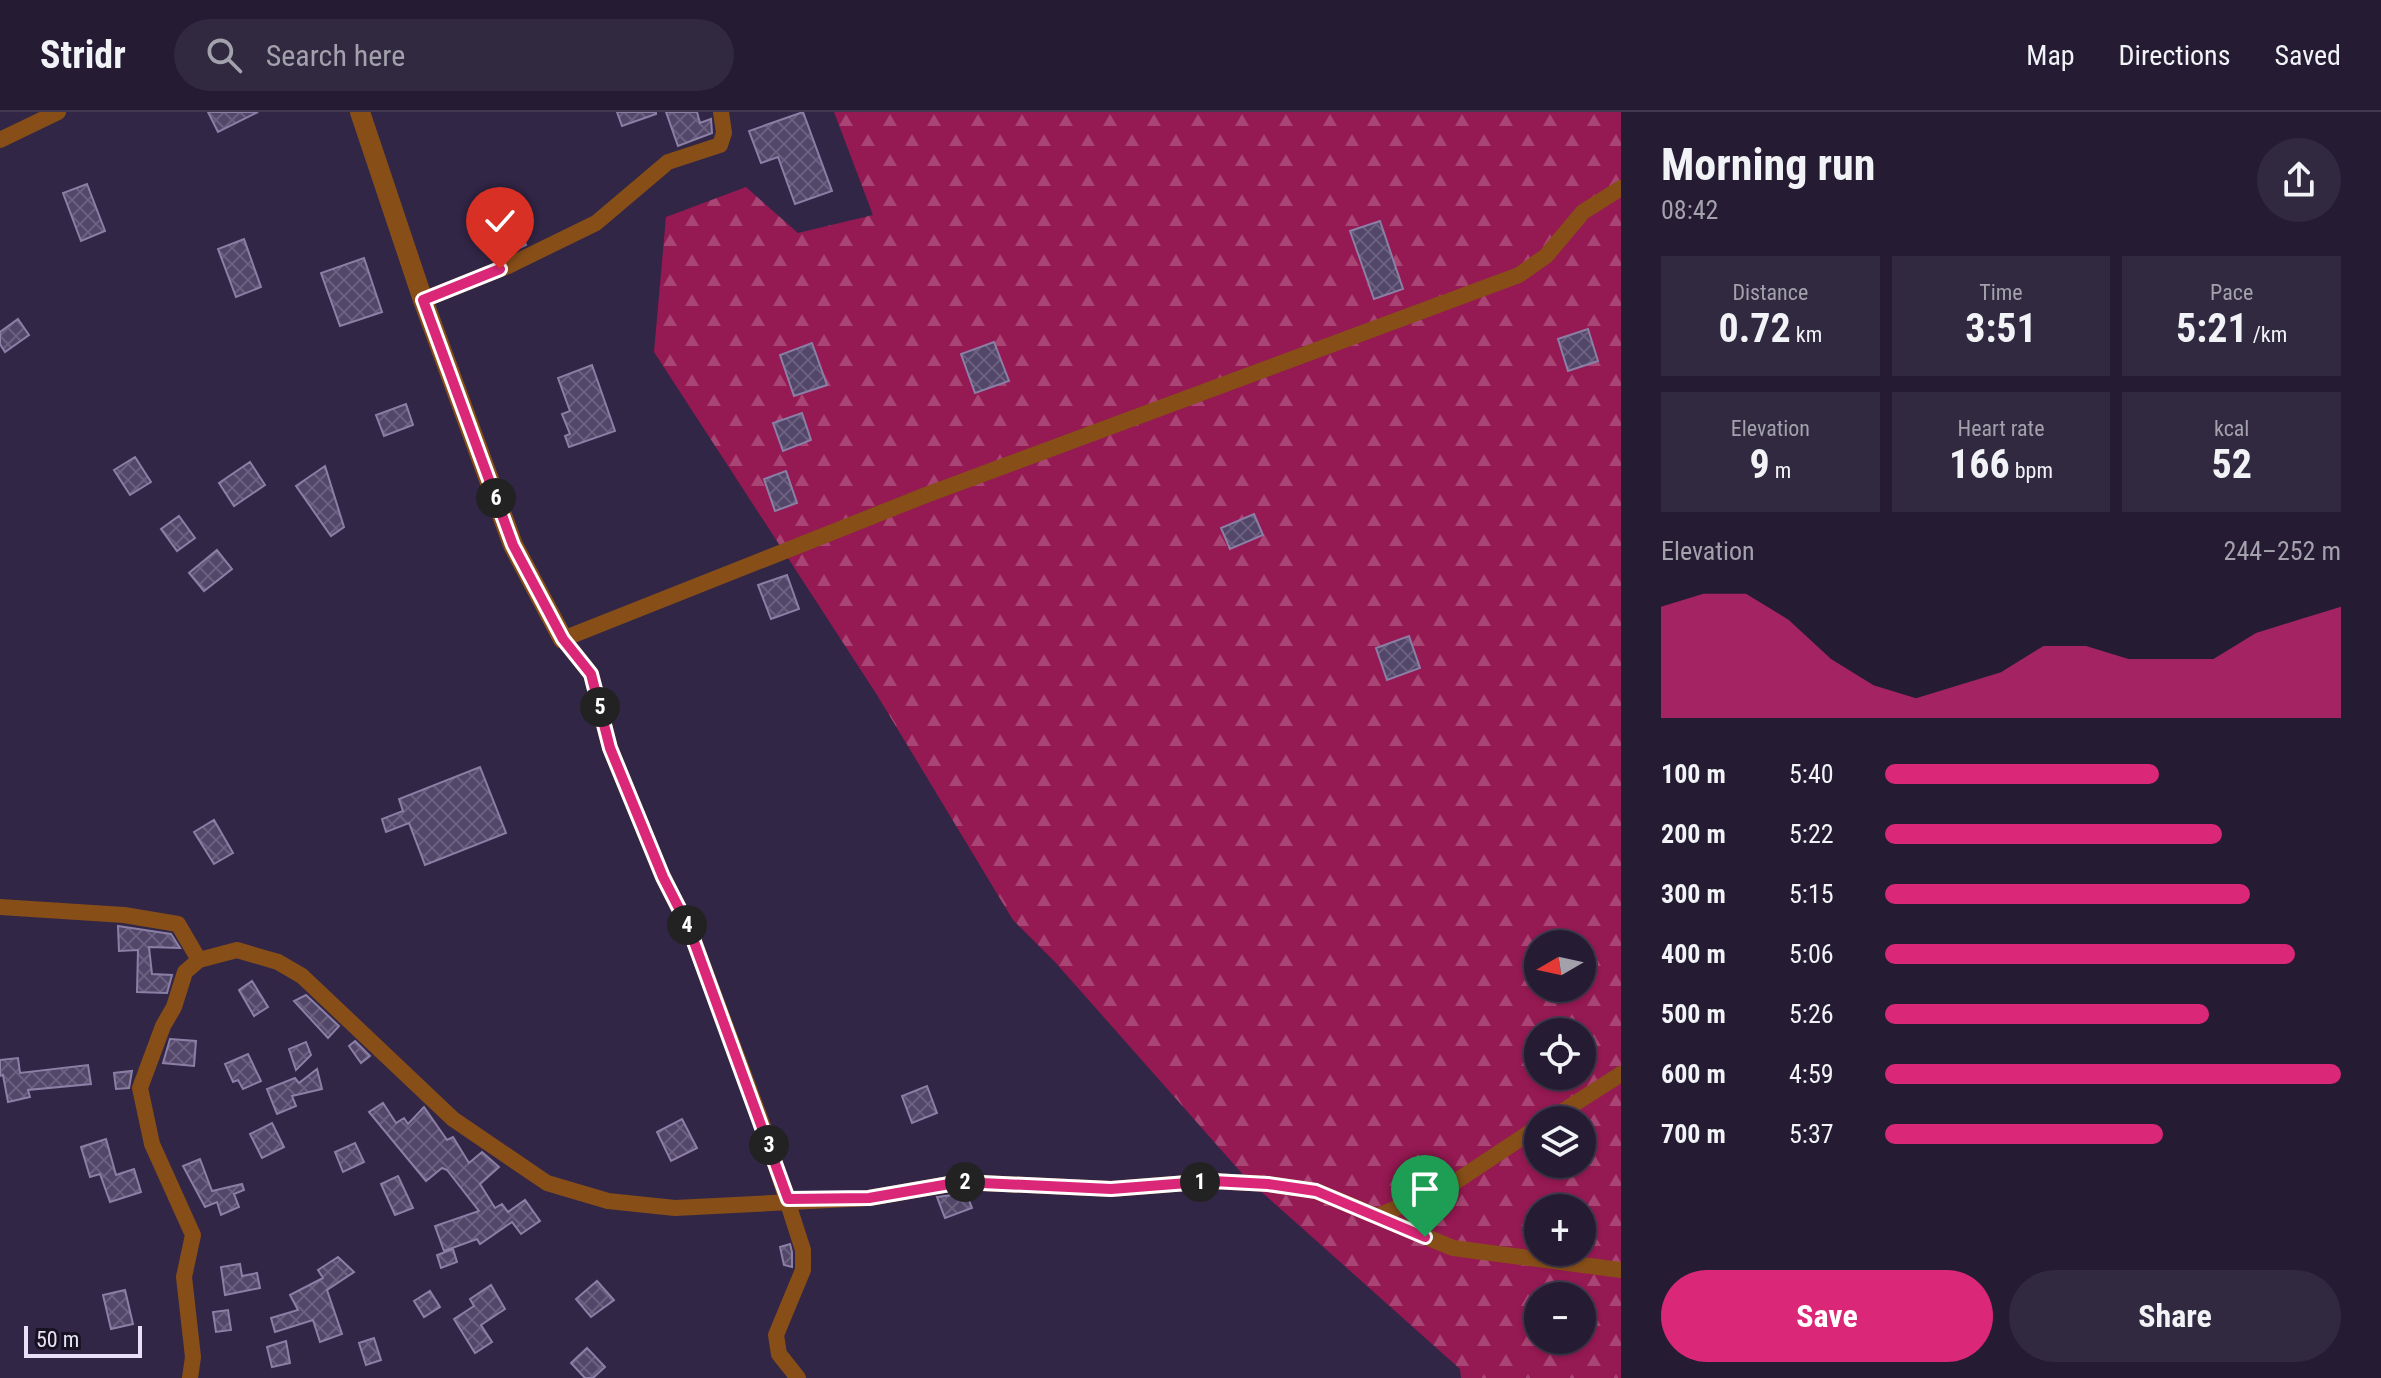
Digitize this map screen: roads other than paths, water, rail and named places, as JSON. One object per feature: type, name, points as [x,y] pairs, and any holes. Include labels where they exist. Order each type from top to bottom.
[{"type":"street","points":[[0,140],[58,112]]},
{"type":"street","points":[[360,112],[423,300],[513,545],[563,639],[591,674],[610,748],[663,877],[689,928],[788,1199],[804,1260],[776,1345],[798,1378]]},
{"type":"street","points":[[423,300],[508,266],[604,218],[618,201],[668,162],[720,145],[724,133],[721,112]]},
{"type":"street","points":[[563,639],[941,490],[1519,275],[1546,256],[1583,212],[1621,188]]},
{"type":"street","points":[[0,907],[124,915],[178,924],[199,960]]},
{"type":"street","points":[[190,1378],[193,1357],[184,1287],[193,1235],[152,1144],[140,1088],[163,1026],[174,1007],[185,972],[199,960],[237,950],[278,962],[302,976],[453,1119],[547,1183],[608,1201],[675,1208],[788,1199],[869,1198],[961,1182],[1111,1189],[1213,1181],[1316,1191],[1465,1251],[1621,1270]]},
{"type":"street","points":[[1571,1106],[1621,1074]]},
{"type":"street","points":[[1380,1215],[1452,1184],[1524,1136]]}]
